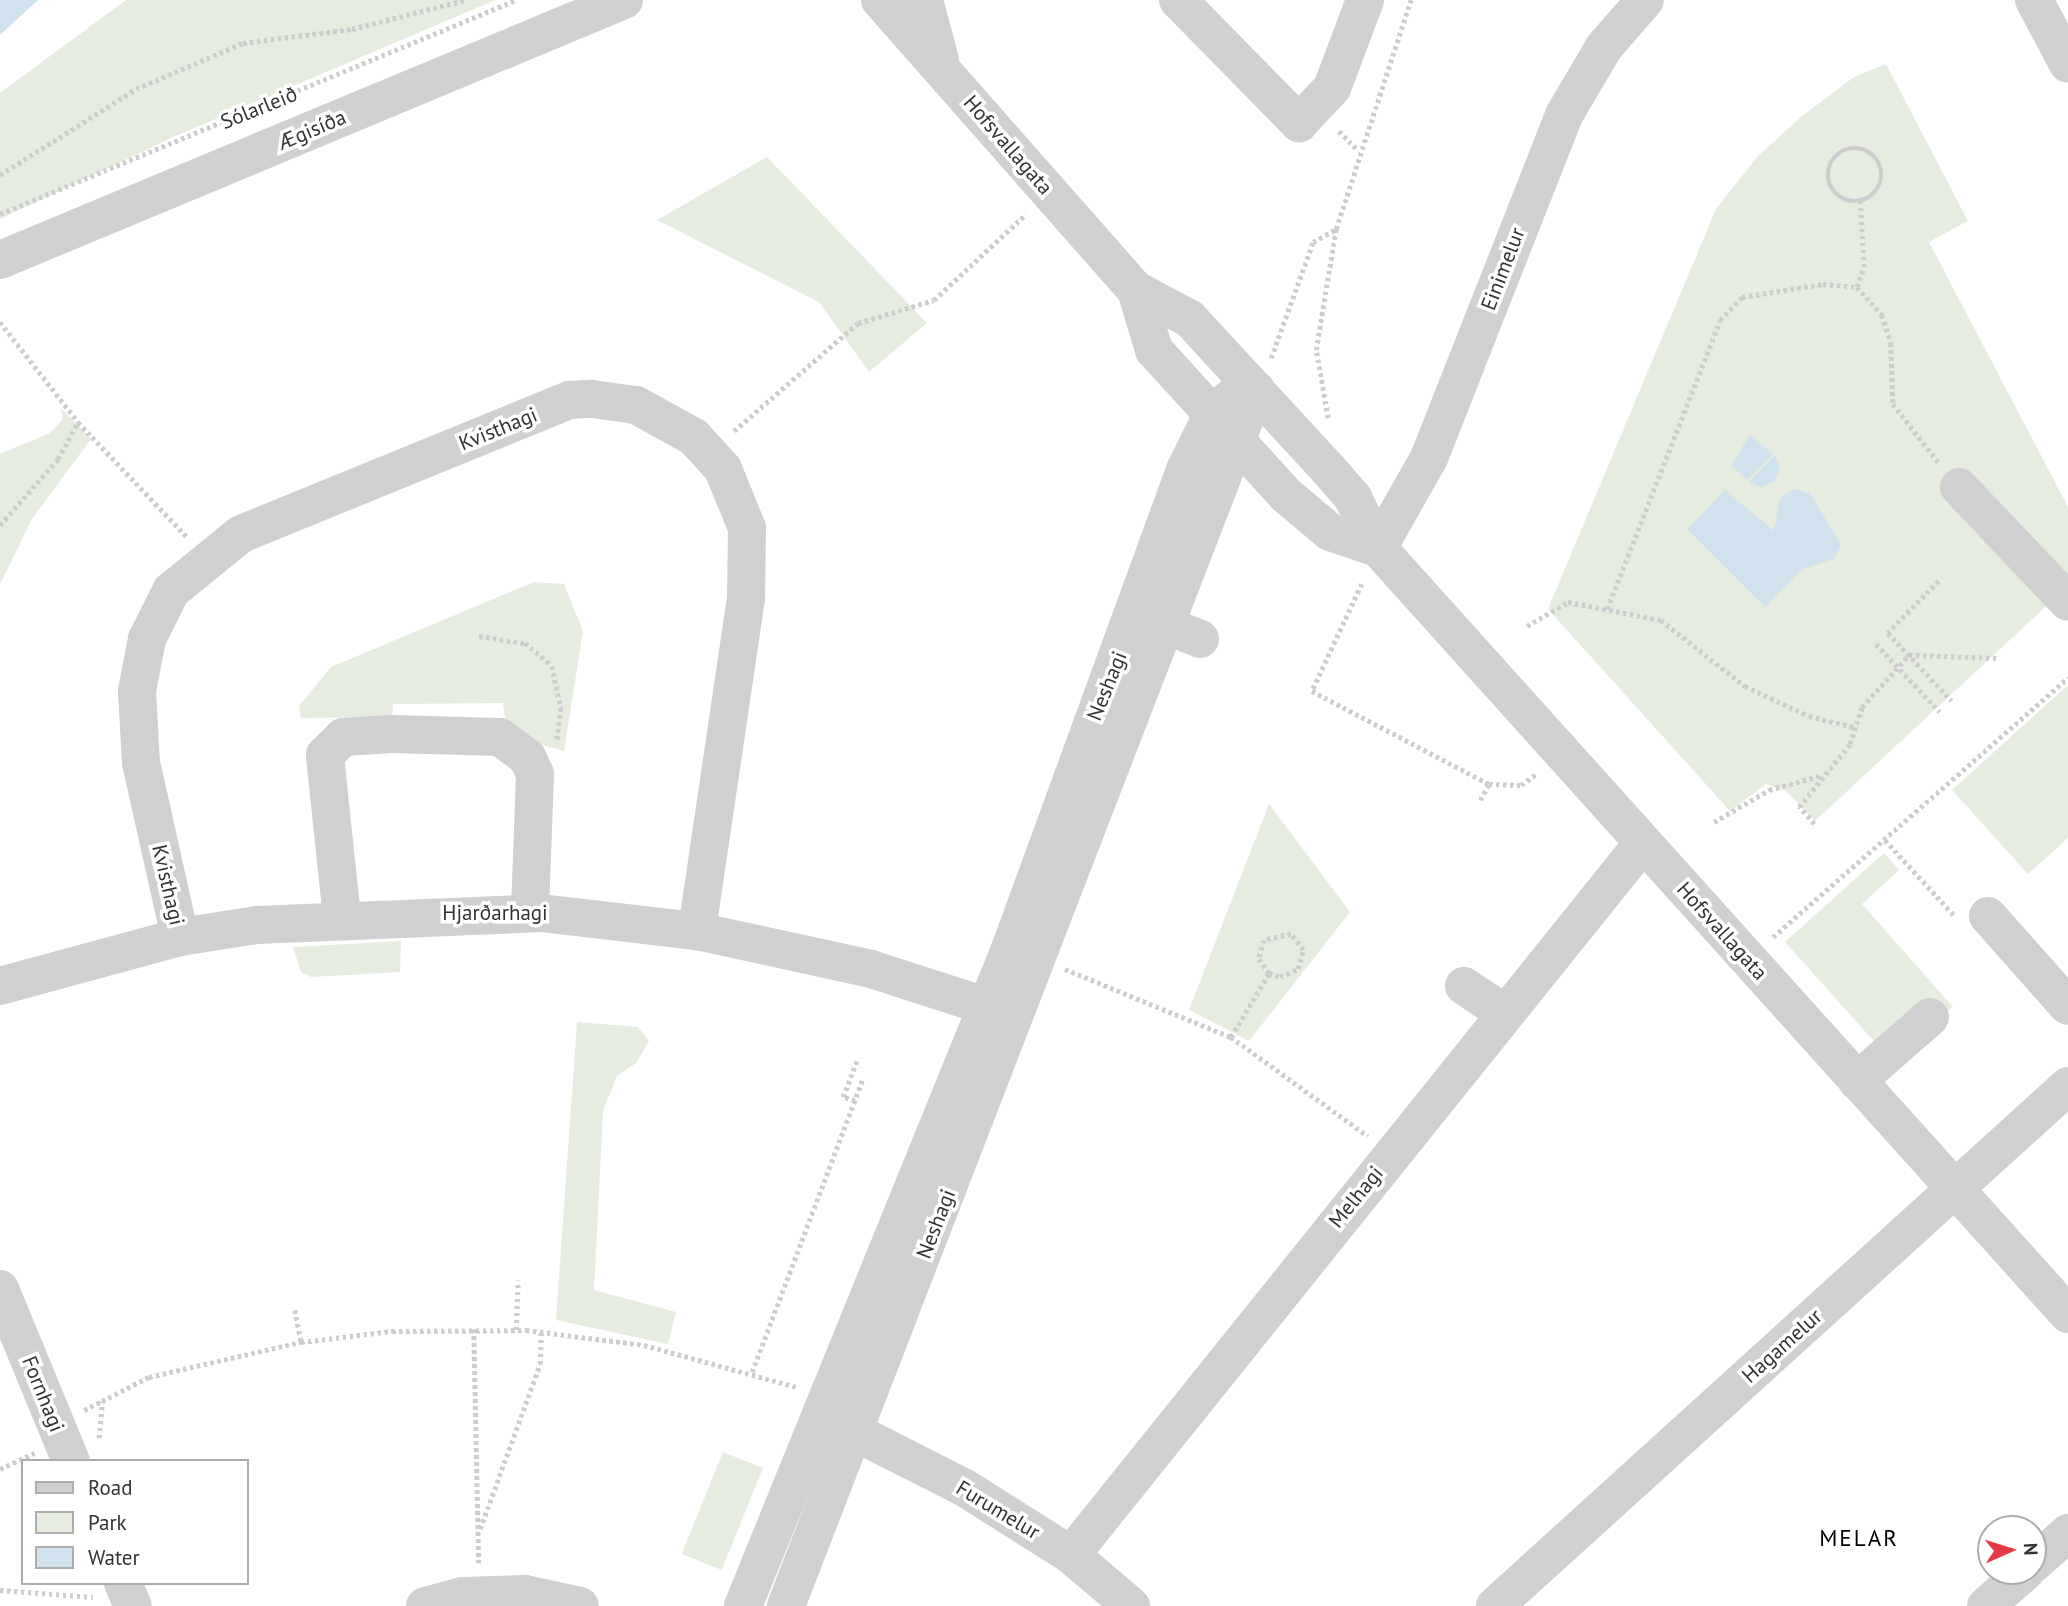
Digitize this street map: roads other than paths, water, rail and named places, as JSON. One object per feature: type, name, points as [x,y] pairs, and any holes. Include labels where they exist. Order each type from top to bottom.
[{"type":"street","name":"Ægisíða","points":[[0,260],[624,0]]},
{"type":"street","name":"Hofsvallagata","points":[[880,0],[1136,290],[1190,319],[1257,380],[1353,498],[1378,548],[2068,1314]]},
{"type":"street","points":[[924,0],[949,78]]},
{"type":"street","points":[[1178,0],[1299,123],[1332,88],[1365,0]]},
{"type":"street","name":"Einimelur","points":[[1378,548],[1429,458],[1564,115],[1604,47],[1645,0]]},
{"type":"street","points":[[2034,0],[2068,64]]},
{"type":"street","name":"Hofsvallagata","points":[[1136,290],[1154,350],[1286,495],[1330,531],[1378,548]]},
{"type":"street","name":"Neshagi","points":[[1003,1011],[1185,470],[1213,413],[1257,380]]},
{"type":"street","name":"Neshagi","points":[[743,1606],[1003,1011],[1238,441],[1257,380]]},
{"type":"street","name":"Kvisthagi","points":[[180,937],[141,762],[137,691],[147,639],[171,591],[206,558],[241,534],[570,400],[647,409],[710,452],[742,507],[750,549],[697,931]]},
{"type":"street","points":[[1958,499],[2068,602]]},
{"type":"street","points":[[1163,624],[1200,639]]},
{"type":"street","points":[[342,918],[326,755],[343,737],[392,734],[500,737],[527,757],[535,774],[530,913]]},
{"type":"street","name":"Melhagi","points":[[1071,1555],[1503,1012],[1643,842]]},
{"type":"street","name":"Hjarðarhagi","points":[[0,986],[180,937],[342,918],[530,913],[697,931],[871,969],[1003,1011]]},
{"type":"street","points":[[1988,916],[2068,1006]]},
{"type":"street","points":[[1464,986],[1503,1012]]},
{"type":"street","points":[[1857,1081],[1930,1017]]},
{"type":"street","name":"Hagamelur","points":[[1495,1606],[2068,1086]]},
{"type":"street","name":"Fornhagi","points":[[0,1289],[68,1454]]},
{"type":"street","name":"Neshagi","points":[[786,1606],[829,1413]]},
{"type":"street","name":"Furumelur","points":[[829,1413],[965,1488],[1071,1555],[1130,1606]]},
{"type":"street","points":[[2047,1552],[2068,1533]]},
{"type":"street","points":[[1986,1606],[2010,1585]]},
{"type":"street","points":[[425,1606],[525,1594],[580,1606]]},
{"type":"water","points":[[0,0],[38,0],[0,35]]},
{"type":"water","points":[[1750,435],[1773,454],[1747,480],[1731,465]]},
{"type":"water","points":[[1775,455],[1780,467],[1775,481],[1761,487],[1749,482]]},
{"type":"water","points":[[1794,489],[1810,493],[1841,545],[1834,559],[1802,569],[1765,607],[1687,529],[1725,490],[1774,531],[1780,498]]},
{"type":"district","name":"MELAR","points":[[1859,1538]]}]
